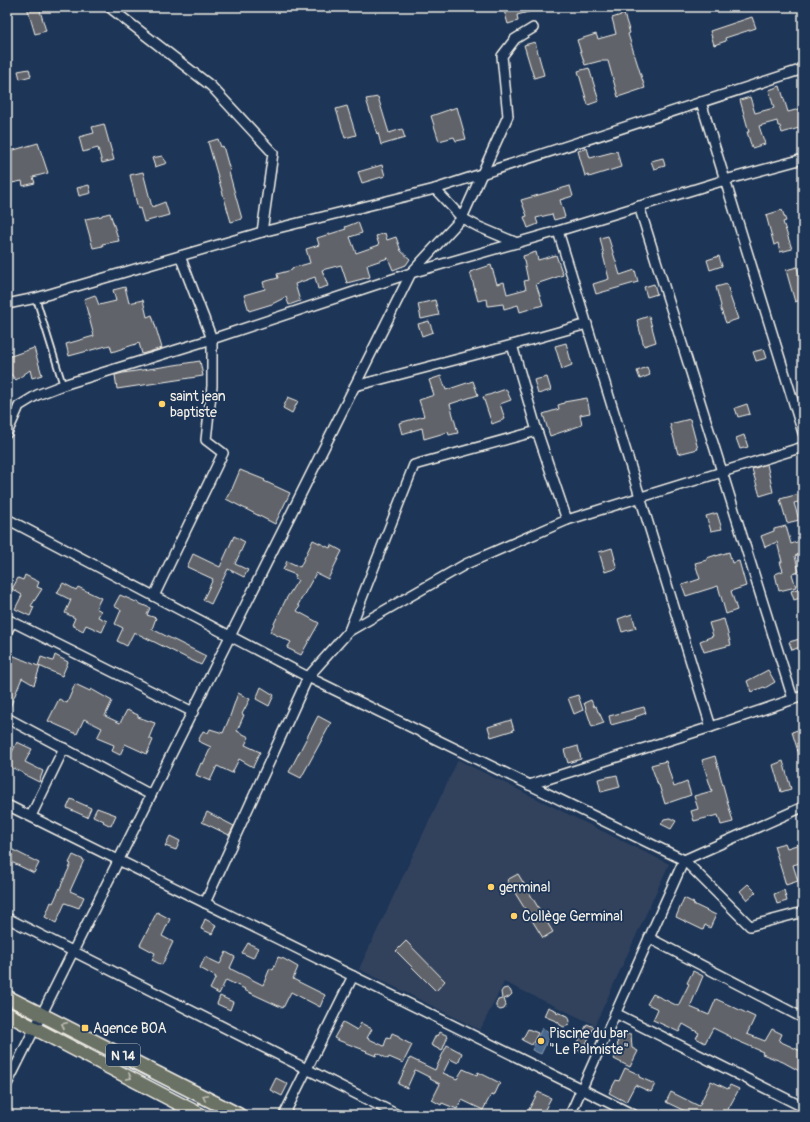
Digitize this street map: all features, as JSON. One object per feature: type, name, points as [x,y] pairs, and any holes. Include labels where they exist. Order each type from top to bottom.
[{"type":"main road","name":"N 14","points":[[7,997],[239,1115]]},
{"type":"main road","name":"N 14","points":[[7,1014],[201,1115]]},
{"type":"street","points":[[109,7],[211,86],[273,153],[262,232]]},
{"type":"street","points":[[7,1084],[411,273],[462,218],[497,144],[508,116],[502,56],[515,39],[533,28]]},
{"type":"street","points":[[7,304],[36,298],[262,232],[435,188],[803,69]]},
{"type":"street","points":[[701,102],[803,433]]},
{"type":"street","points":[[7,433],[19,406],[37,395],[63,385],[212,339],[411,273],[558,231],[725,180],[803,159]]},
{"type":"street","points":[[435,188],[462,218],[517,243]]},
{"type":"street","points":[[639,206],[794,699]]},
{"type":"street","points":[[558,231],[711,727]]},
{"type":"street","points":[[154,596],[223,453],[206,440],[212,386],[212,339],[180,256]]},
{"type":"street","points":[[355,386],[586,324]]},
{"type":"street","points":[[512,345],[537,431],[567,520]]},
{"type":"street","points":[[349,631],[414,465],[537,431]]},
{"type":"street","points":[[205,903],[308,678],[349,631],[466,564],[567,520],[803,447]]},
{"type":"street","points":[[7,519],[308,678],[684,860],[750,926],[803,912]]},
{"type":"street","points":[[7,631],[10,620],[193,712]]},
{"type":"street","points":[[530,785],[803,696]]},
{"type":"street","points":[[7,718],[151,795]]},
{"type":"street","points":[[30,816],[64,748]]},
{"type":"street","points":[[7,805],[634,1115]]},
{"type":"street","points":[[570,1115],[684,860],[803,807]]},
{"type":"street","points":[[7,918],[398,1115]]},
{"type":"street","points":[[649,938],[803,1018]]},
{"type":"street","points":[[284,1115],[353,976]]},
{"type":"street","points":[[615,1013],[803,1107]]},
{"type":"lane","points":[[36,298],[63,385]]},
{"type":"shaded area","name":"Collège Germinal","points":[[458,760],[669,864],[595,1025],[504,982],[480,1030],[359,969]]},
{"type":"shaded area","name":"Piscine du bar \"Le Palmiste\"","points":[[542,1028],[551,1033],[541,1054],[532,1050]]},
{"type":"building","points":[[27,7],[39,7],[46,31],[35,34]]},
{"type":"building","points":[[503,7],[536,7],[536,10],[517,15],[518,21],[508,24]]},
{"type":"building","points":[[624,14],[630,33],[628,34],[645,88],[618,97],[608,61],[600,61],[585,65],[577,40],[596,34],[598,39],[616,34],[612,18]]},
{"type":"building","points":[[752,17],[756,28],[725,38],[726,41],[714,45],[710,31]]},
{"type":"building","points":[[535,42],[544,75],[534,78],[524,45]]},
{"type":"building","points":[[589,68],[599,101],[588,105],[578,71]]},
{"type":"building","points":[[29,69],[31,76],[20,79],[18,71]]},
{"type":"building","points":[[780,86],[788,112],[803,108],[803,125],[799,126],[799,128],[782,133],[777,121],[759,126],[765,144],[752,148],[740,100],[750,97],[755,113],[774,108],[769,90]]},
{"type":"building","points":[[378,97],[389,133],[402,129],[405,138],[381,145],[366,99]]},
{"type":"building","points":[[347,106],[356,135],[345,138],[336,109]]},
{"type":"building","points":[[457,107],[466,139],[456,141],[454,137],[439,141],[431,116]]},
{"type":"building","points":[[104,124],[114,160],[102,163],[98,148],[83,152],[79,137],[94,133],[92,127]]},
{"type":"building","points":[[218,139],[221,147],[223,146],[242,219],[231,222],[208,142]]},
{"type":"building","points":[[38,143],[48,173],[33,177],[35,183],[23,186],[22,181],[7,184],[7,152]]},
{"type":"building","points":[[587,148],[590,158],[617,151],[621,167],[589,177],[588,175],[585,176],[578,151]]},
{"type":"building","points":[[162,156],[167,163],[155,167],[152,158]]},
{"type":"building","points":[[663,158],[665,166],[654,169],[651,161]]},
{"type":"building","points":[[382,165],[385,176],[362,183],[358,172]]},
{"type":"building","points":[[143,172],[152,207],[165,202],[169,215],[144,222],[140,208],[138,209],[130,175]]},
{"type":"building","points":[[89,185],[91,193],[79,196],[77,188]]},
{"type":"building","points":[[570,186],[573,196],[560,200],[565,217],[554,220],[552,214],[536,218],[538,224],[528,228],[524,217],[527,216],[521,200]]},
{"type":"building","points":[[782,210],[786,221],[783,222],[792,249],[780,252],[778,243],[774,245],[766,215]]},
{"type":"building","points":[[110,213],[119,241],[102,244],[103,246],[93,248],[85,219]]},
{"type":"building","points":[[358,222],[362,233],[350,237],[356,253],[379,245],[376,236],[385,233],[387,240],[396,237],[401,251],[410,259],[406,265],[393,270],[388,258],[367,265],[370,277],[347,283],[341,265],[322,270],[328,286],[318,289],[315,277],[295,284],[300,301],[289,305],[286,297],[272,304],[249,311],[244,295],[265,289],[263,282],[278,278],[277,274],[310,263],[306,249],[319,245],[317,238],[346,229],[345,227]]},
{"type":"building","points":[[608,236],[620,275],[635,270],[638,282],[596,294],[593,284],[609,279],[600,238]]},
{"type":"building","points":[[536,252],[538,260],[556,255],[563,275],[536,284],[543,305],[520,312],[518,305],[504,309],[503,304],[488,306],[487,299],[478,301],[470,272],[491,265],[497,284],[504,282],[507,294],[526,289],[524,281],[528,280],[523,256]]},
{"type":"building","points":[[719,256],[722,266],[710,270],[707,260]]},
{"type":"building","points":[[797,267],[803,288],[803,299],[795,302],[786,270]]},
{"type":"building","points":[[654,284],[657,294],[647,297],[644,287]]},
{"type":"building","points":[[727,284],[738,319],[726,323],[720,307],[716,287]]},
{"type":"building","points":[[125,287],[129,303],[143,300],[147,317],[152,315],[162,348],[142,354],[139,343],[112,352],[110,345],[69,356],[66,344],[94,336],[84,299],[95,295],[99,305],[116,301],[113,290]]},
{"type":"building","points":[[435,300],[439,315],[421,319],[418,304]]},
{"type":"building","points":[[649,316],[656,342],[644,346],[637,320]]},
{"type":"building","points":[[429,321],[433,332],[422,336],[418,324]]},
{"type":"building","points":[[566,343],[572,365],[562,369],[555,346]]},
{"type":"building","points":[[34,348],[42,375],[32,378],[30,370],[16,380],[7,370],[7,359],[11,356]]},
{"type":"building","points":[[764,349],[767,358],[756,361],[753,352]]},
{"type":"building","points":[[200,361],[203,376],[117,389],[115,375]]},
{"type":"building","points":[[647,367],[650,375],[640,379],[637,371]]},
{"type":"building","points":[[441,376],[446,390],[473,381],[478,395],[450,404],[458,433],[449,435],[448,432],[424,439],[422,428],[402,434],[399,423],[424,416],[419,400],[434,395],[429,380]]},
{"type":"building","points":[[547,377],[551,390],[538,394],[534,380]]},
{"type":"building","points":[[506,389],[511,400],[500,404],[505,419],[492,424],[483,397]]},
{"type":"building","points":[[288,397],[298,401],[292,413],[283,408]]},
{"type":"building","points":[[587,398],[590,413],[580,415],[582,425],[550,436],[543,414],[559,409],[558,405],[564,402]]},
{"type":"building","points":[[747,404],[750,414],[738,417],[735,408]]},
{"type":"building","points":[[690,419],[698,449],[678,454],[670,424]]},
{"type":"building","points":[[744,435],[748,447],[740,449],[736,438]]},
{"type":"building","points":[[767,464],[773,492],[760,496],[752,469]]},
{"type":"building","points":[[240,470],[265,480],[264,481],[290,493],[275,524],[226,499]]},
{"type":"building","points":[[803,493],[803,501],[794,503],[799,520],[787,523],[780,499]]},
{"type":"building","points":[[717,513],[722,529],[711,531],[706,516]]},
{"type":"building","points":[[786,526],[791,544],[803,540],[803,553],[795,556],[799,572],[792,574],[796,587],[779,591],[775,574],[783,571],[777,542],[765,547],[761,536],[774,531],[774,529]]},
{"type":"building","points":[[234,536],[245,542],[235,564],[248,570],[244,577],[228,569],[211,604],[203,600],[213,579],[187,567],[193,554],[220,567]]},
{"type":"building","points":[[313,540],[330,548],[331,545],[342,551],[328,579],[316,573],[298,605],[300,606],[297,611],[319,623],[301,655],[287,648],[291,642],[270,632],[286,599],[298,580],[295,578],[296,575],[283,570],[287,561],[300,567]]},
{"type":"building","points":[[612,548],[617,568],[605,572],[599,552]]},
{"type":"building","points":[[729,552],[732,563],[739,561],[746,586],[731,591],[737,610],[726,614],[718,586],[686,596],[682,585],[700,579],[695,563]]},
{"type":"building","points":[[25,575],[39,582],[37,587],[42,589],[31,606],[34,607],[30,616],[15,609],[22,595],[12,589],[18,578],[23,580]]},
{"type":"building","points":[[63,583],[76,590],[78,587],[101,598],[96,608],[101,611],[98,617],[107,621],[102,632],[86,625],[83,631],[72,625],[75,618],[65,613],[71,600],[57,593]]},
{"type":"building","points":[[803,587],[803,597],[794,600],[791,591]]},
{"type":"building","points":[[120,595],[150,608],[147,615],[156,618],[152,629],[206,656],[201,665],[134,632],[127,646],[117,641],[123,628],[115,624],[121,610],[114,606]]},
{"type":"building","points":[[632,614],[636,628],[622,632],[618,619]]},
{"type":"building","points":[[724,619],[731,645],[704,652],[700,641],[713,636],[709,623]]},
{"type":"building","points":[[803,638],[803,646],[792,650],[789,642]]},
{"type":"building","points":[[12,655],[38,666],[41,657],[53,661],[55,655],[68,662],[62,676],[39,666],[40,667],[34,685],[22,678],[7,712],[7,677],[11,666],[7,664]]},
{"type":"building","points":[[768,670],[775,682],[765,688],[764,687],[751,692],[747,681]]},
{"type":"building","points":[[75,684],[90,691],[91,689],[112,701],[105,716],[120,723],[127,710],[138,715],[138,717],[155,723],[149,738],[153,740],[147,754],[125,744],[120,755],[112,751],[114,745],[97,738],[102,728],[84,719],[77,734],[48,721],[59,699],[67,703]]},
{"type":"building","points":[[261,687],[274,695],[269,706],[256,699]]},
{"type":"building","points":[[238,693],[250,699],[242,714],[244,715],[237,731],[249,737],[245,745],[260,752],[253,767],[239,759],[232,773],[217,766],[210,781],[196,775],[201,763],[203,764],[211,747],[198,741],[203,731],[208,733],[210,729],[223,733]]},
{"type":"building","points":[[578,695],[583,710],[574,714],[568,698]]},
{"type":"building","points":[[591,700],[594,707],[596,706],[604,723],[592,727],[584,703]]},
{"type":"building","points":[[644,707],[646,713],[635,717],[636,718],[611,725],[609,716]]},
{"type":"building","points":[[318,716],[331,723],[301,778],[289,772]]},
{"type":"building","points":[[511,720],[514,730],[491,737],[488,727]]},
{"type":"building","points":[[803,728],[803,761],[801,761],[792,732]]},
{"type":"building","points":[[17,742],[32,749],[25,762],[43,771],[39,782],[7,765]]},
{"type":"building","points":[[578,746],[581,759],[568,763],[564,750]]},
{"type":"building","points":[[715,756],[733,822],[721,825],[718,815],[694,821],[691,811],[698,809],[694,796],[712,791],[702,760]]},
{"type":"building","points":[[666,761],[674,787],[687,782],[691,795],[665,804],[651,765]]},
{"type":"building","points":[[783,761],[791,789],[781,792],[773,765]]},
{"type":"building","points":[[617,775],[620,787],[601,792],[598,779]]},
{"type":"building","points":[[71,799],[91,808],[87,817],[67,808]]},
{"type":"building","points":[[97,808],[116,815],[111,826],[93,816]]},
{"type":"building","points":[[207,812],[234,826],[229,835],[202,822]]},
{"type":"building","points":[[670,818],[676,821],[671,829],[661,824],[664,819]]},
{"type":"building","points":[[170,836],[180,841],[176,850],[165,846]]},
{"type":"building","points":[[785,843],[787,848],[803,843],[803,862],[793,865],[798,881],[786,885],[774,846]]},
{"type":"building","points":[[7,847],[39,863],[34,873],[7,860]]},
{"type":"building","points":[[73,855],[84,860],[70,891],[84,897],[79,908],[65,903],[56,923],[45,917],[51,902],[53,903],[71,864],[69,863]]},
{"type":"building","points":[[518,874],[553,932],[543,938],[507,880]]},
{"type":"building","points":[[748,884],[756,892],[747,900],[740,891]]},
{"type":"building","points":[[784,890],[787,901],[777,904],[774,894]]},
{"type":"building","points":[[684,898],[716,915],[710,928],[705,925],[703,930],[676,917]]},
{"type":"building","points":[[157,912],[170,919],[162,936],[173,942],[162,965],[152,960],[155,953],[140,945]]},
{"type":"building","points":[[205,919],[216,925],[212,934],[201,929]]},
{"type":"building","points":[[406,941],[445,981],[436,991],[396,951]]},
{"type":"building","points":[[248,943],[258,948],[253,958],[242,953]]},
{"type":"building","points":[[226,952],[235,957],[230,968],[231,969],[263,985],[270,968],[273,970],[278,957],[298,967],[293,979],[325,995],[320,1007],[291,992],[283,1008],[226,980],[219,994],[210,989],[216,977],[200,968],[205,957],[220,964]]},
{"type":"building","points":[[693,971],[703,976],[690,1007],[709,1015],[716,999],[755,1017],[747,1034],[765,1041],[772,1029],[782,1034],[779,1041],[803,1052],[803,1073],[783,1062],[762,1054],[763,1052],[731,1038],[713,1028],[705,1043],[696,1038],[699,1033],[683,1024],[679,1032],[653,1020],[658,1009],[647,1004],[653,994],[678,1006],[689,984],[687,983]]},
{"type":"building","points":[[507,988],[512,994],[504,999],[506,1005],[504,1009],[500,1010],[496,1007],[496,1004],[498,1000],[502,999],[501,992],[503,989]]},
{"type":"building","points":[[220,996],[233,1002],[230,1010],[217,1004]]},
{"type":"building","points":[[548,1007],[557,1011],[556,1012],[568,1016],[570,1021],[569,1025],[564,1027],[558,1022],[544,1016]]},
{"type":"building","points":[[343,1022],[357,1030],[361,1023],[372,1029],[367,1038],[384,1046],[387,1037],[390,1038],[392,1033],[412,1045],[403,1063],[389,1057],[388,1059],[377,1053],[376,1056],[334,1038]]},
{"type":"building","points":[[587,1024],[594,1027],[582,1052],[575,1049]]},
{"type":"building","points":[[528,1029],[538,1033],[532,1045],[522,1040]]},
{"type":"building","points":[[440,1032],[448,1036],[442,1051],[431,1045],[436,1035],[438,1036]]},
{"type":"building","points":[[617,1034],[631,1034],[632,1048],[638,1051],[630,1067],[614,1059],[618,1051]]},
{"type":"building","points":[[447,1045],[462,1053],[458,1063],[450,1059],[443,1073],[457,1079],[463,1069],[477,1075],[478,1072],[500,1083],[494,1096],[491,1095],[483,1110],[462,1100],[457,1109],[442,1103],[441,1105],[432,1100],[440,1084],[415,1070],[407,1088],[398,1084],[410,1058],[435,1070]]},
{"type":"building","points":[[625,1068],[640,1075],[639,1077],[655,1084],[651,1092],[635,1085],[626,1102],[609,1093],[616,1080],[619,1081]]},
{"type":"building","points":[[276,1078],[288,1084],[282,1096],[270,1090]]},
{"type":"building","points":[[711,1081],[728,1089],[730,1085],[739,1089],[725,1115],[693,1115],[666,1102],[671,1092],[699,1106]]},
{"type":"building","points":[[538,1092],[551,1098],[542,1115],[526,1115]]},
{"type":"place","name":"saint jean baptiste","points":[[162,404]]},
{"type":"place","name":"germinal","points":[[491,887]]},
{"type":"place","name":"Collège Germinal","points":[[514,916]]},
{"type":"place","name":"Agence BOA","points":[[85,1028]]},
{"type":"place","name":"Piscine du bar \"Le Palmiste\"","points":[[541,1041]]}]
